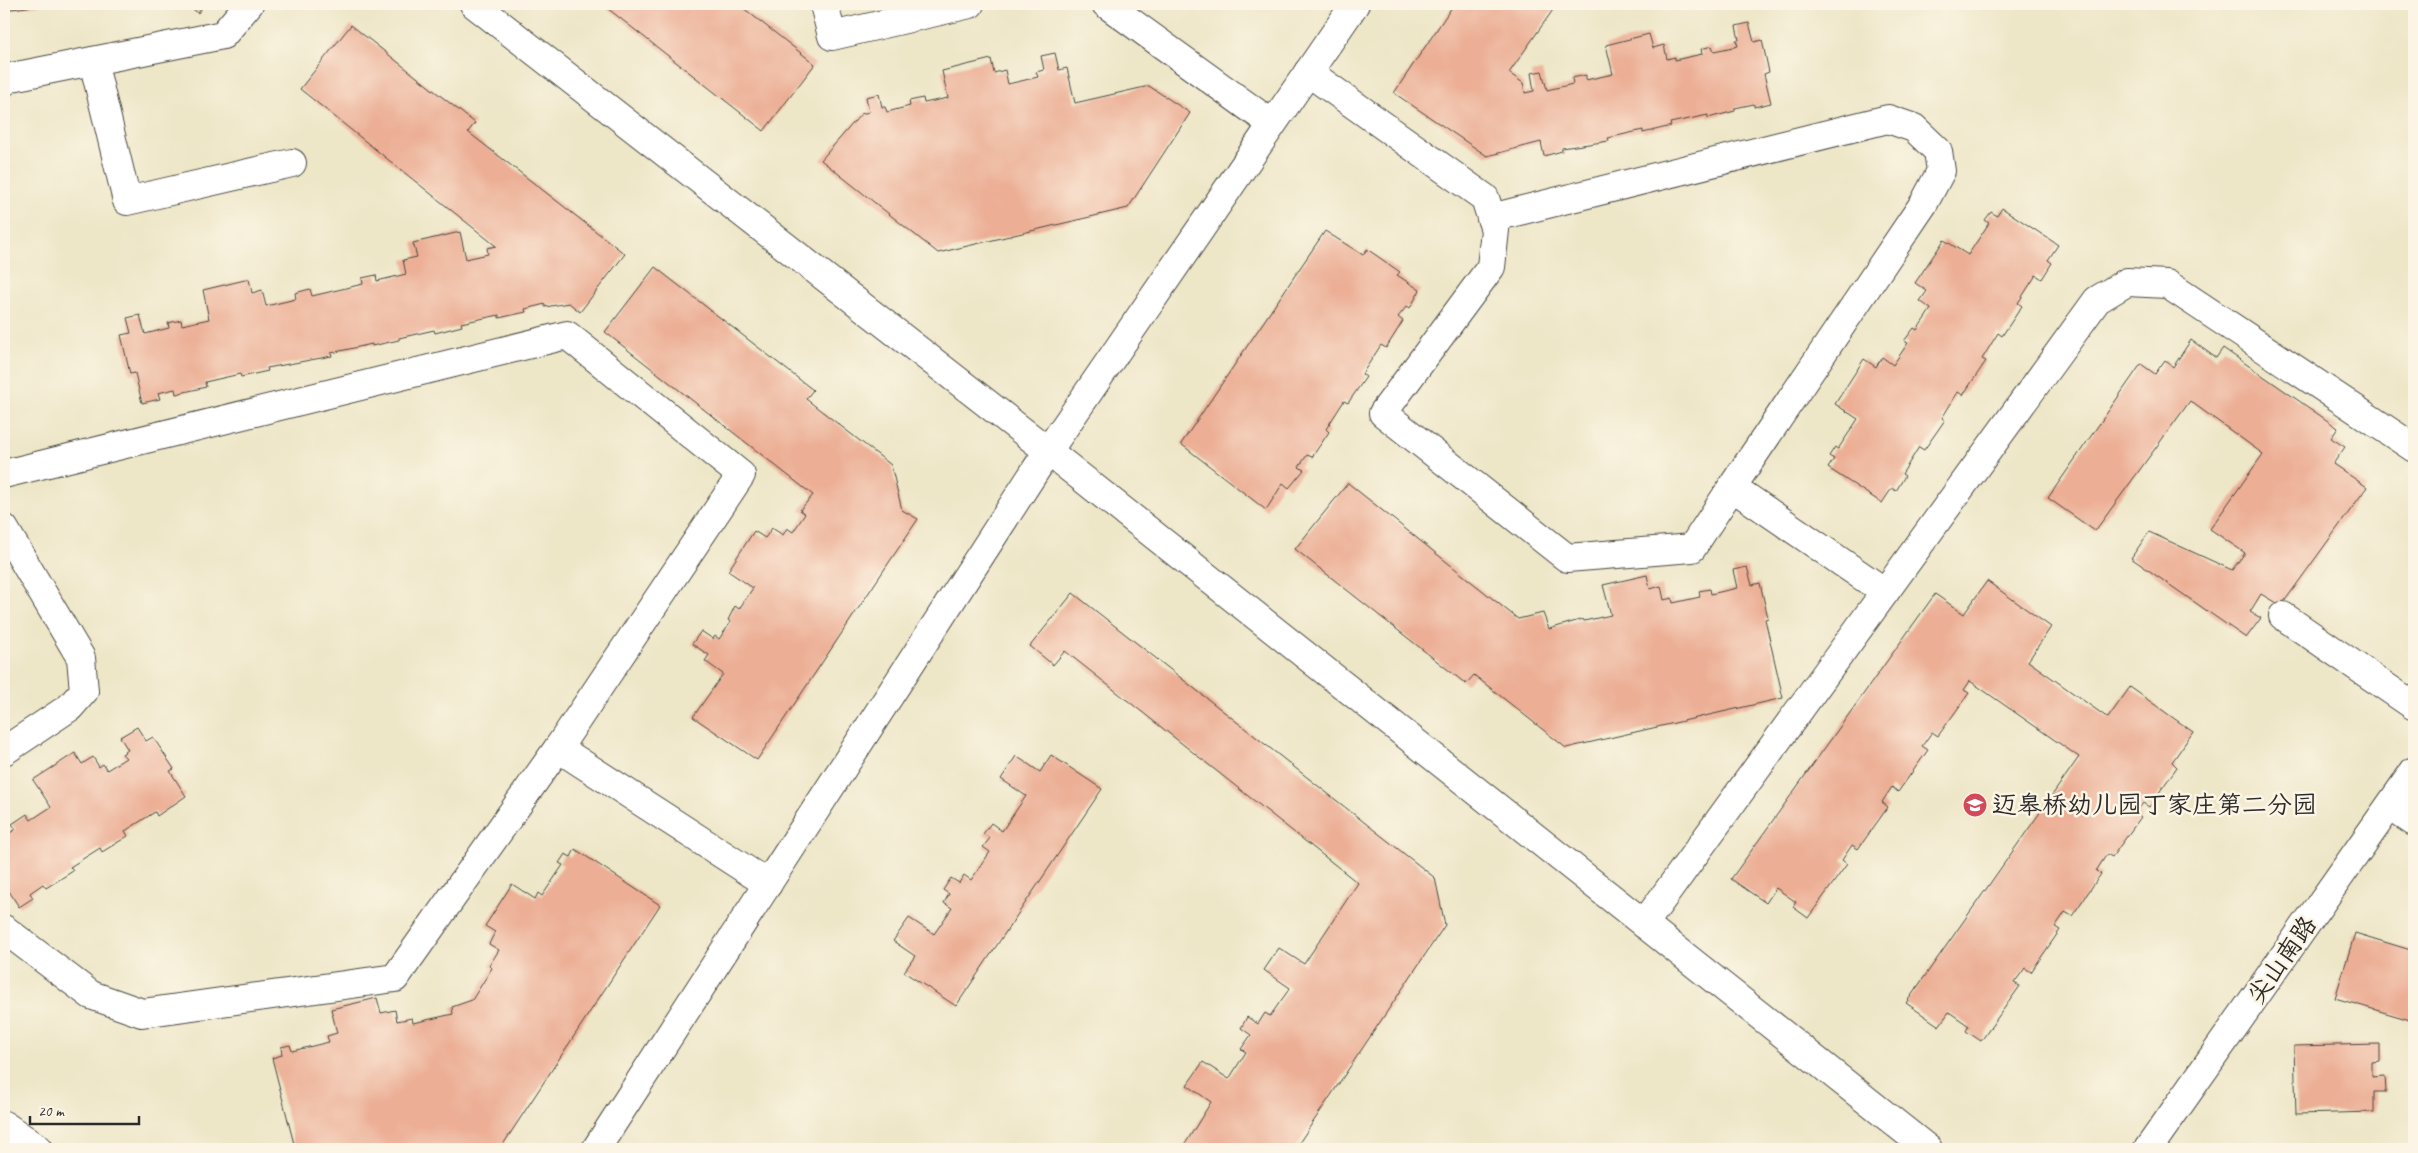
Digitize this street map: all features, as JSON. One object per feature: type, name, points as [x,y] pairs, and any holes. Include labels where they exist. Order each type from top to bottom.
[{"type":"street","points":[[4,82],[7,78],[223,35],[249,4]]},
{"type":"street","points":[[474,4],[1048,451],[1928,1149]]},
{"type":"street","points":[[824,4],[832,36],[970,4]]},
{"type":"street","points":[[1106,4],[1272,124]]},
{"type":"street","points":[[596,1149],[1048,451],[1355,4]]},
{"type":"street","points":[[93,60],[127,201],[292,163]]},
{"type":"street","points":[[1308,72],[1485,198],[1491,218],[1495,230],[1491,267],[1383,413],[1567,558],[1692,548],[1924,203],[1941,171],[1938,151],[1914,128],[1888,119],[1491,218]]},
{"type":"street","points":[[1644,924],[2097,300],[2127,282],[2166,284],[2414,448]]},
{"type":"street","points":[[4,474],[566,335],[741,475],[558,748],[395,978],[142,1013],[91,995],[4,929]]},
{"type":"street","points":[[1732,487],[1884,592]]},
{"type":"street","points":[[4,528],[81,658],[84,691],[70,707],[4,751]]},
{"type":"street","points":[[2283,616],[2414,706]]},
{"type":"street","points":[[558,748],[768,884]]},
{"type":"street","name":"尖山南路","points":[[2148,1149],[2414,771]]},
{"type":"street","points":[[2390,806],[2414,822]]},
{"type":"street","points":[[4,1125],[39,1149]]},
{"type":"building","points":[[4,4],[42,4],[42,5],[4,10]]},
{"type":"building","points":[[186,4],[205,4],[198,13]]},
{"type":"building","points":[[602,4],[738,4],[815,64],[764,131]]},
{"type":"building","points":[[1454,4],[1557,4],[1509,73],[1523,83],[1525,93],[1534,91],[1531,73],[1542,71],[1547,90],[1573,84],[1572,78],[1586,75],[1586,80],[1613,74],[1606,45],[1649,34],[1653,48],[1664,45],[1667,59],[1675,57],[1675,60],[1702,54],[1701,49],[1712,46],[1714,51],[1738,46],[1736,40],[1739,40],[1736,26],[1749,23],[1754,42],[1762,40],[1769,72],[1764,74],[1771,103],[1754,107],[1754,104],[1735,108],[1735,111],[1708,118],[1708,115],[1670,123],[1671,126],[1643,133],[1643,130],[1608,138],[1609,141],[1562,148],[1562,151],[1544,156],[1541,142],[1487,156],[1394,93]]},
{"type":"building","points":[[351,25],[475,123],[468,132],[625,254],[580,312],[569,303],[545,307],[545,304],[525,309],[526,312],[499,318],[499,315],[461,323],[462,326],[435,333],[434,330],[399,338],[399,340],[331,353],[332,356],[267,368],[268,371],[241,377],[240,374],[205,382],[206,387],[176,394],[175,389],[158,393],[160,399],[142,403],[135,373],[130,374],[121,335],[131,333],[127,318],[140,315],[145,334],[169,328],[168,323],[181,320],[182,325],[209,319],[203,290],[249,279],[252,293],[262,290],[266,306],[296,299],[295,293],[310,289],[312,296],[363,284],[362,278],[376,275],[377,281],[406,274],[403,260],[417,257],[413,243],[460,232],[466,259],[488,254],[487,248],[496,246],[300,89]]},
{"type":"building","points":[[1055,53],[1059,70],[1067,68],[1075,103],[1149,86],[1190,113],[1128,208],[938,253],[821,160],[861,114],[869,112],[866,97],[879,94],[882,107],[885,107],[887,112],[910,106],[909,101],[923,98],[924,103],[948,98],[942,71],[991,59],[994,73],[1005,70],[1008,84],[1038,77],[1036,72],[1044,70],[1041,56]]},
{"type":"building","points":[[2002,208],[2058,245],[2048,260],[2052,263],[2042,279],[2036,275],[2018,303],[2022,306],[2002,336],[1998,333],[1982,359],[1986,361],[1963,395],[1958,392],[1942,418],[1945,420],[1924,450],[1919,447],[1902,474],[1905,476],[1896,491],[1892,488],[1882,503],[1828,468],[1834,459],[1829,456],[1835,447],[1838,449],[1858,419],[1835,404],[1864,359],[1876,367],[1882,357],[1893,365],[1908,343],[1904,341],[1914,328],[1917,330],[1931,309],[1920,301],[1927,291],[1915,283],[1944,240],[1968,255],[1989,223],[1985,220],[1991,212],[1997,216]]},
{"type":"building","points":[[1325,231],[1363,255],[1367,249],[1400,272],[1397,275],[1420,290],[1410,308],[1407,306],[1398,317],[1403,321],[1386,348],[1381,345],[1362,374],[1366,377],[1348,403],[1344,401],[1326,429],[1329,432],[1312,457],[1307,455],[1299,467],[1304,470],[1289,488],[1283,483],[1266,510],[1181,444]]},
{"type":"building","points":[[655,267],[813,390],[806,399],[891,465],[902,510],[918,519],[757,760],[693,717],[723,674],[705,661],[709,655],[692,644],[701,631],[713,639],[715,636],[719,639],[731,622],[728,620],[735,606],[739,609],[753,588],[728,571],[754,531],[765,538],[772,528],[783,535],[787,528],[793,532],[805,514],[800,510],[813,495],[605,332]]},
{"type":"building","points":[[2191,340],[2216,358],[2223,348],[2338,428],[2331,438],[2345,447],[2333,464],[2367,487],[2281,606],[2261,594],[2250,612],[2261,618],[2246,638],[2131,558],[2149,532],[2232,570],[2245,553],[2210,529],[2263,454],[2190,401],[2095,531],[2048,498],[2141,364],[2155,374],[2165,360],[2173,367]]},
{"type":"building","points":[[1348,483],[1518,619],[1543,613],[1549,629],[1583,619],[1584,621],[1611,615],[1603,585],[1647,575],[1650,589],[1661,586],[1664,600],[1672,598],[1673,603],[1700,597],[1699,591],[1710,589],[1711,594],[1737,588],[1733,570],[1747,567],[1752,585],[1760,583],[1768,618],[1765,619],[1783,698],[1566,748],[1474,675],[1466,684],[1295,549]]},
{"type":"building","points":[[1987,581],[2051,627],[2028,661],[2108,718],[2130,687],[2193,732],[2172,762],[2177,767],[2149,807],[2143,803],[2136,813],[2141,817],[2112,857],[2107,854],[2096,871],[2101,874],[2072,916],[2065,912],[2055,927],[2060,930],[2031,972],[2025,968],[2014,983],[2020,986],[1981,1041],[1966,1031],[1969,1026],[1949,1012],[1939,1026],[1906,1003],[2079,757],[1970,681],[1964,690],[1969,693],[1938,736],[1932,732],[1922,746],[1928,750],[1898,792],[1892,787],[1882,802],[1888,807],[1858,849],[1852,845],[1842,860],[1847,864],[1808,918],[1793,907],[1796,902],[1776,888],[1766,903],[1731,879],[1935,594],[1964,614]]},
{"type":"building","points":[[1073,593],[1435,878],[1445,925],[1295,1149],[1182,1149],[1211,1102],[1187,1085],[1203,1062],[1229,1079],[1246,1052],[1241,1049],[1251,1035],[1241,1028],[1247,1017],[1258,1024],[1265,1013],[1270,1016],[1290,988],[1264,970],[1279,948],[1304,964],[1358,883],[1065,651],[1053,665],[1030,646]]},
{"type":"building","points":[[137,727],[146,741],[153,737],[174,769],[170,771],[186,796],[157,816],[155,812],[125,831],[128,836],[102,852],[100,848],[70,867],[73,871],[46,888],[43,884],[30,893],[33,898],[19,907],[4,883],[4,837],[16,829],[12,824],[27,814],[31,820],[51,807],[33,780],[75,753],[82,764],[93,757],[99,767],[103,764],[107,770],[126,758],[122,754],[128,750],[120,737]]},
{"type":"building","points":[[1051,755],[1102,789],[956,1006],[904,972],[915,956],[893,941],[909,918],[934,934],[952,908],[944,903],[949,894],[943,890],[951,878],[959,883],[964,875],[971,880],[990,852],[983,847],[990,838],[983,834],[991,823],[1002,831],[1026,796],[1001,779],[1016,756],[1040,772]]},
{"type":"building","points":[[575,849],[660,905],[502,1146],[488,1149],[300,1149],[294,1144],[272,1058],[282,1055],[281,1047],[290,1045],[292,1051],[329,1042],[327,1036],[337,1033],[331,1009],[377,998],[381,1013],[395,1010],[397,1021],[412,1018],[413,1023],[453,1014],[452,1007],[472,1000],[492,968],[489,966],[499,950],[489,944],[495,932],[485,926],[512,884],[535,899],[538,893],[542,896],[563,865],[559,863],[565,854],[571,857]]},
{"type":"building","points":[[2355,933],[2414,951],[2414,1008],[2410,1020],[2335,998]]},
{"type":"building","points":[[2380,1044],[2380,1061],[2372,1062],[2372,1077],[2385,1076],[2386,1092],[2374,1092],[2374,1112],[2296,1114],[2294,1046]]},
{"type":"place","name":"迈皋桥幼儿园丁家庄第二分园","points":[[1975,805]]}]
